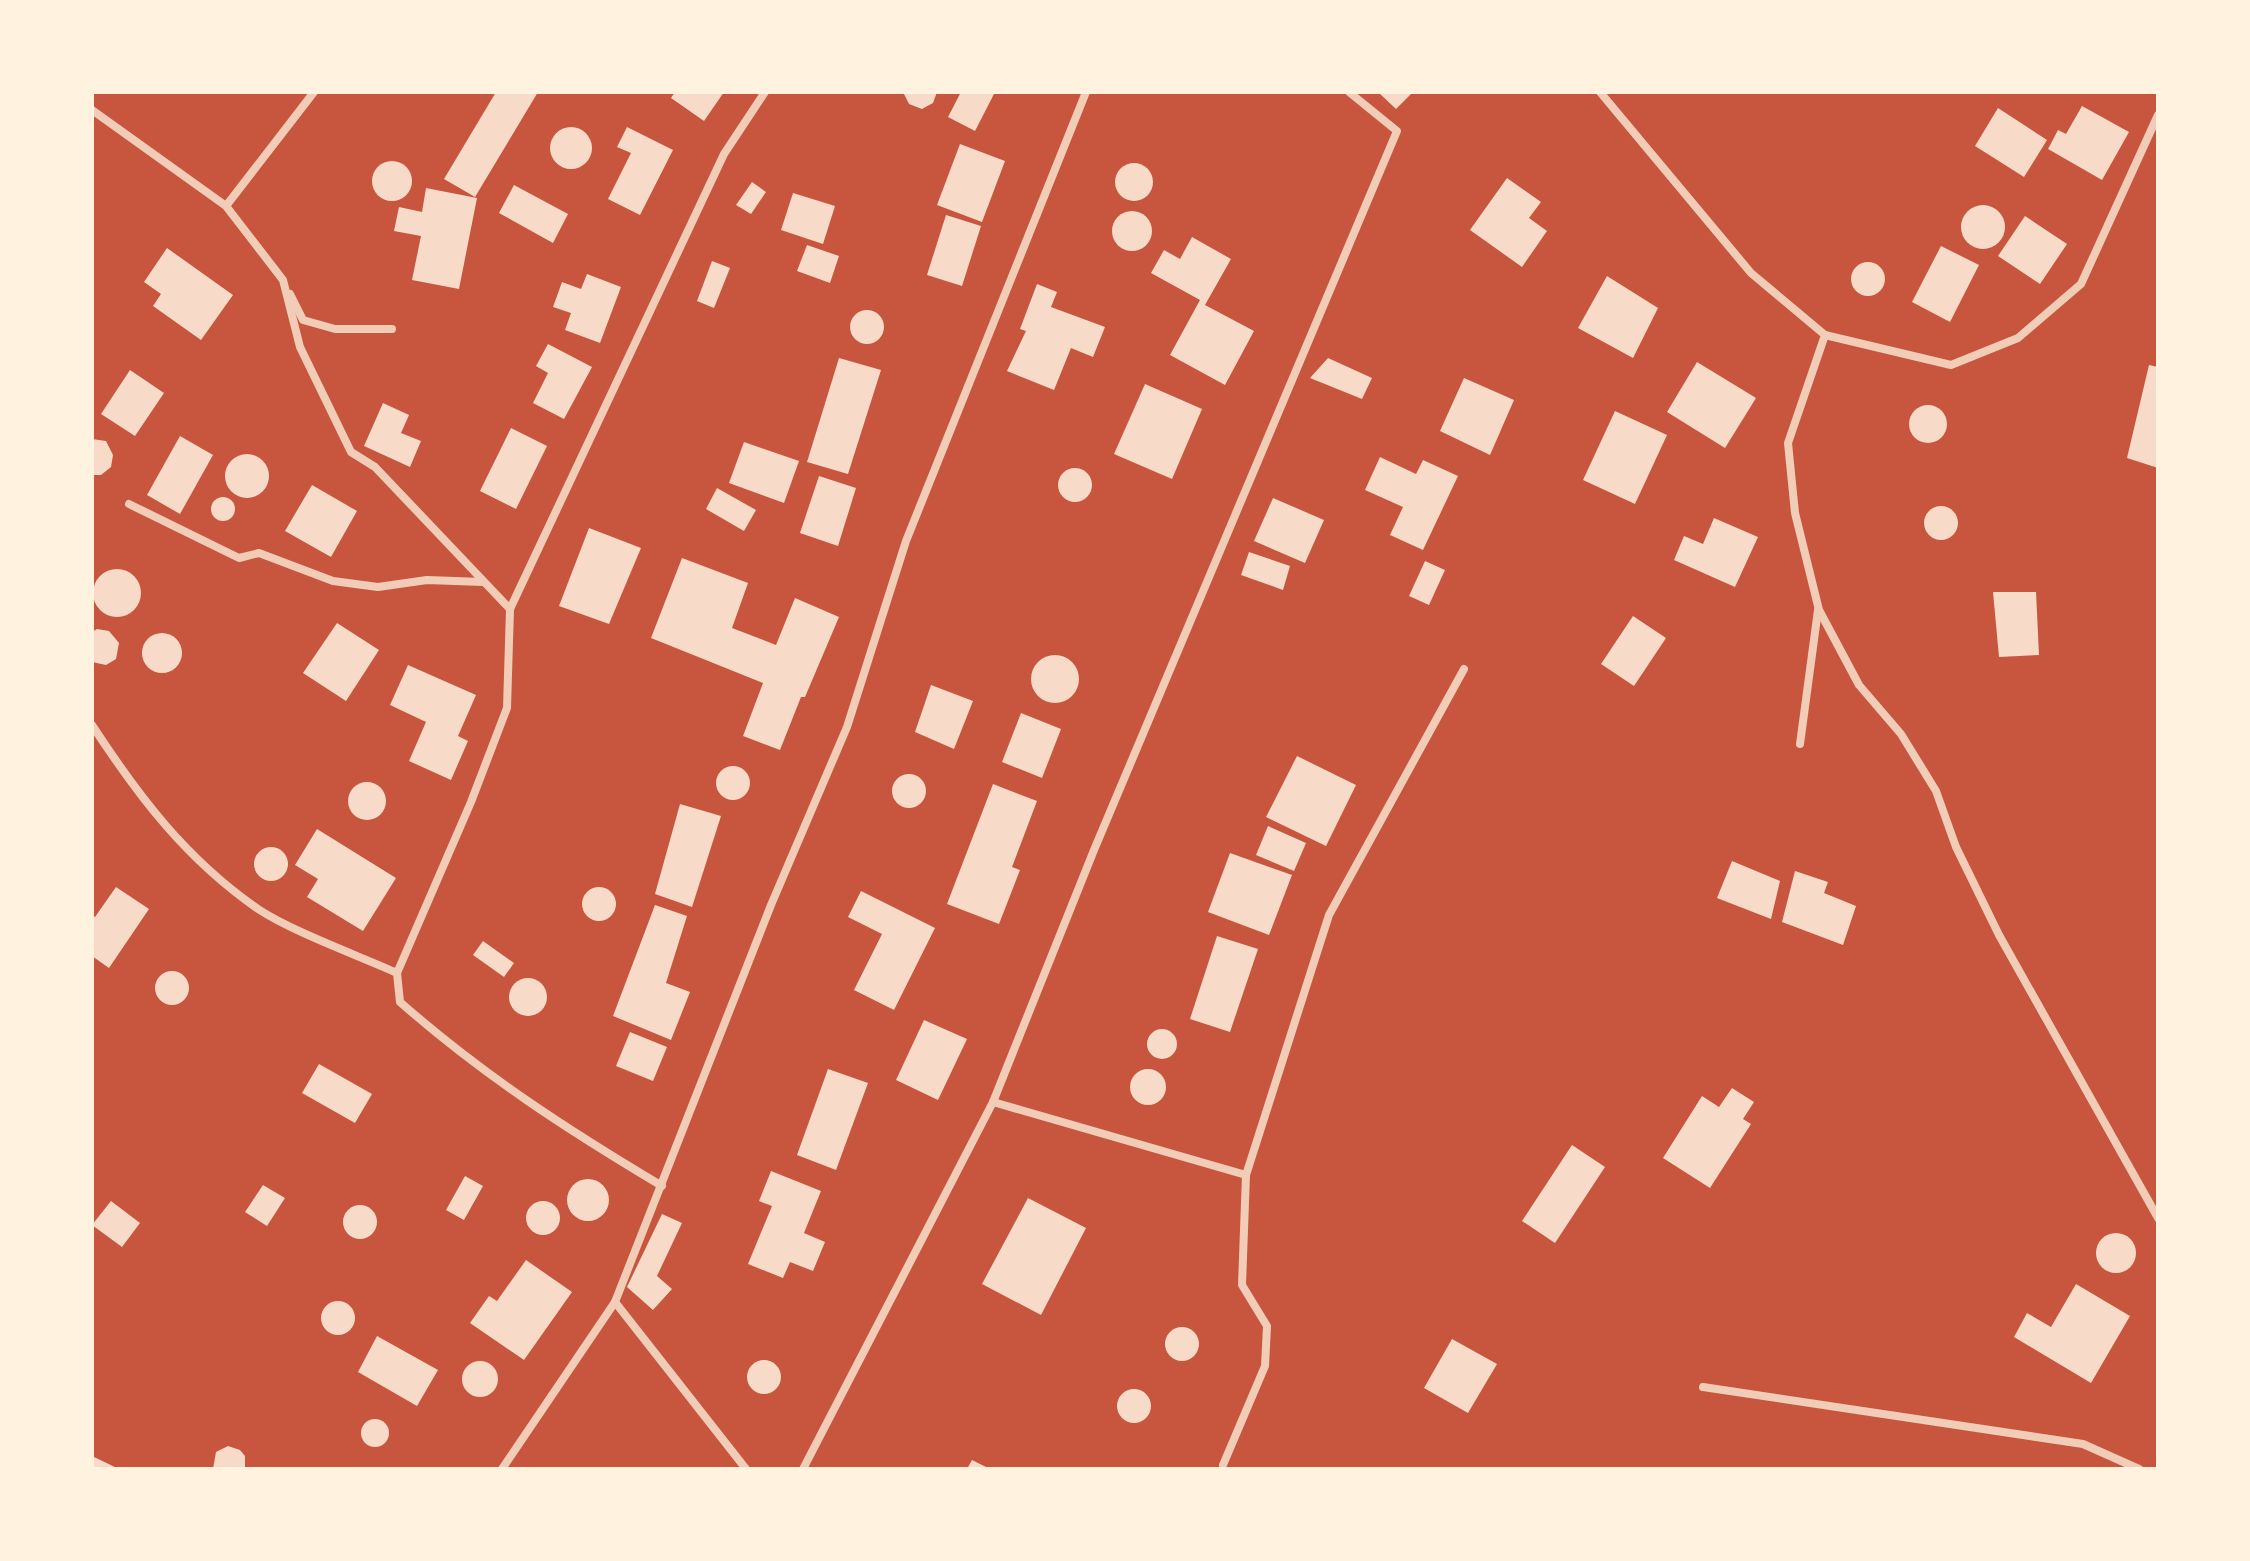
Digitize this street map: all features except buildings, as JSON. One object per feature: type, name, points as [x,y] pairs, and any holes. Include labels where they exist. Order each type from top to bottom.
[{"type":"street","points":[[226,206],[314,92]]},
{"type":"street","points":[[662,1186],[544,1116],[454,1050],[400,1002],[397,973],[471,802],[507,708],[510,609],[724,154],[765,92]]},
{"type":"street","points":[[502,1469],[615,1302],[771,905],[847,727],[906,541],[1086,92]]},
{"type":"street","points":[[803,1469],[993,1102],[1094,850],[1397,131],[1349,92]]},
{"type":"street","points":[[1600,92],[1751,273],[1825,335],[1951,365],[2018,338],[2081,284],[2158,115]]},
{"type":"street","points":[[92,110],[226,206],[283,280],[303,320],[335,329],[392,329]]},
{"type":"street","points":[[283,280],[300,347],[351,452],[375,467],[510,609]]},
{"type":"street","points":[[1825,335],[1788,443],[1795,513],[1819,610],[1859,685],[1901,734],[1936,791],[1956,847],[1999,935],[2158,1218]]},
{"type":"street","points":[[129,504],[239,558],[259,553],[333,581],[378,587],[427,580],[483,582]]},
{"type":"street","points":[[1800,744],[1819,610]]},
{"type":"street","points":[[1223,1465],[1265,1366],[1267,1326],[1242,1285],[1246,1175],[1329,915],[1464,669]]},
{"type":"street","points":[[92,725],[141,799],[169,832],[239,893],[260,910],[397,973]]},
{"type":"street","points":[[993,1102],[1246,1175]]},
{"type":"street","points":[[615,1302],[746,1469]]},
{"type":"street","points":[[1703,1387],[2083,1444],[2139,1469]]}]
